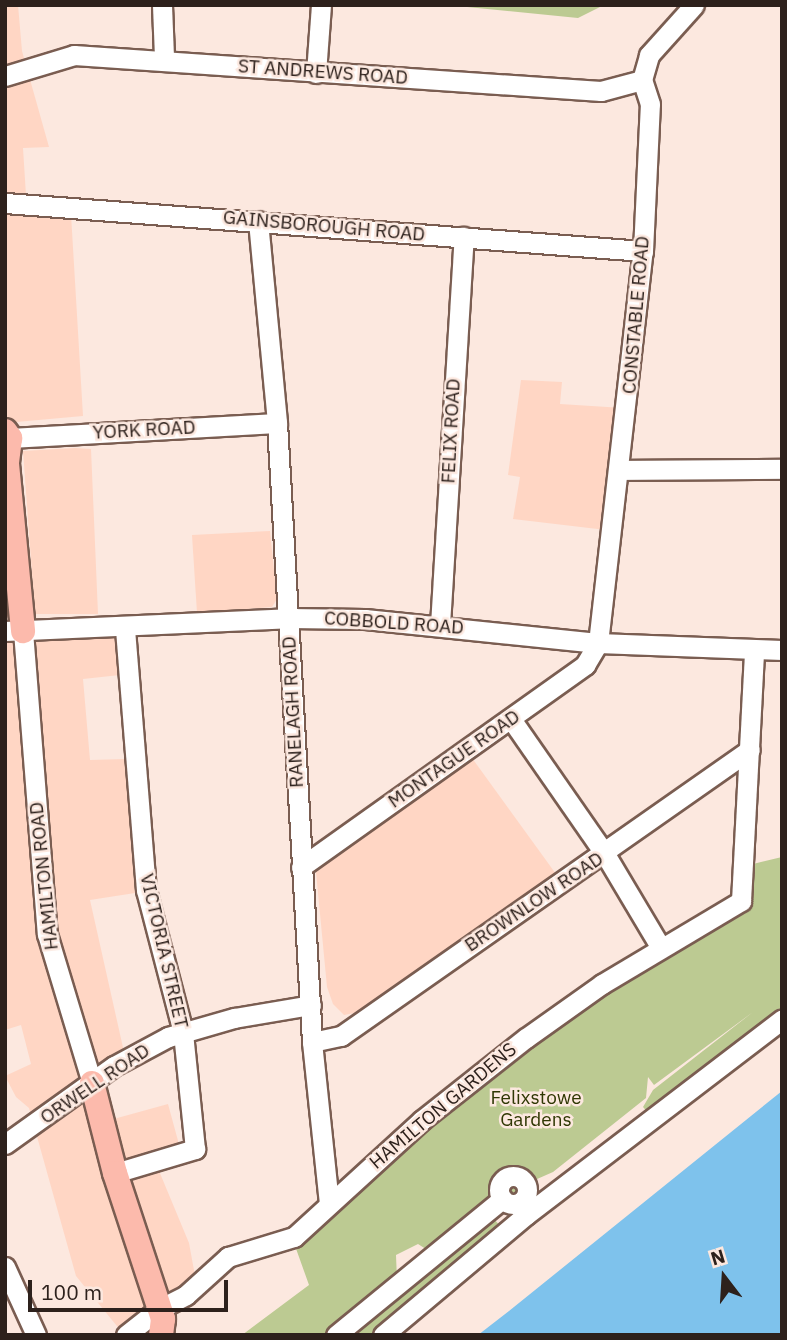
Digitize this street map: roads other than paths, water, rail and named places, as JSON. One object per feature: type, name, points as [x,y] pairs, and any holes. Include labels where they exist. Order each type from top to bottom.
[{"type":"main road","name":"HAMILTON ROAD","points":[[8,434],[6,464],[14,631]]},
{"type":"main road","name":"HAMILTON ROAD","points":[[92,1083],[115,1173],[164,1325],[161,1335]]},
{"type":"street","points":[[162,5],[164,58]]},
{"type":"street","points":[[316,73],[321,5]]},
{"type":"street","points":[[642,80],[649,55],[694,5]]},
{"type":"street","name":"ST ANDREWS ROAD","points":[[5,76],[74,55],[164,58],[316,73],[601,91],[642,80]]},
{"type":"street","name":"CONSTABLE ROAD","points":[[598,643],[620,470],[643,251],[650,104],[642,80]]},
{"type":"street","name":"GAINSBOROUGH ROAD","points":[[5,203],[643,251]]},
{"type":"street","name":"RANELAGH ROAD","points":[[258,220],[278,424],[312,1042],[329,1203]]},
{"type":"street","name":"FELIX ROAD","points":[[440,625],[464,237]]},
{"type":"street","name":"YORK ROAD","points":[[8,434],[278,424]]},
{"type":"street","points":[[620,470],[782,469]]},
{"type":"street","name":"COBBOLD ROAD","points":[[14,631],[288,618],[440,625],[598,643],[754,652],[782,650]]},
{"type":"street","name":"VICTORIA STREET","points":[[115,1173],[195,1149],[183,1032],[146,890],[125,627]]},
{"type":"street","name":"HAMILTON ROAD","points":[[14,631],[47,934],[92,1083]]},
{"type":"street","name":"MONTAGUE ROAD","points":[[301,867],[585,665],[598,643]]},
{"type":"street","points":[[750,750],[754,652]]},
{"type":"street","points":[[511,719],[605,854],[661,948]]},
{"type":"street","name":"BROWNLOW ROAD","points":[[312,1042],[341,1036],[605,854],[750,750]]},
{"type":"street","name":"HAMILTON GARDENS","points":[[126,1335],[159,1309],[186,1295],[228,1257],[294,1237],[329,1203],[484,1070],[601,984],[737,905],[741,901],[750,750]]},
{"type":"street","name":"ORWELL ROAD","points":[[5,1144],[136,1054],[183,1032],[311,1005]]},
{"type":"street","points":[[383,1335],[526,1215],[782,1019]]},
{"type":"street","points":[[336,1335],[502,1199]]},
{"type":"street","points":[[5,1267],[36,1335]]},
{"type":"water","points":[[782,1091],[782,1335],[478,1335],[509,1311]]},
{"type":"park label","name":"Felixstowe Gardens","points":[[536,1109]]}]
